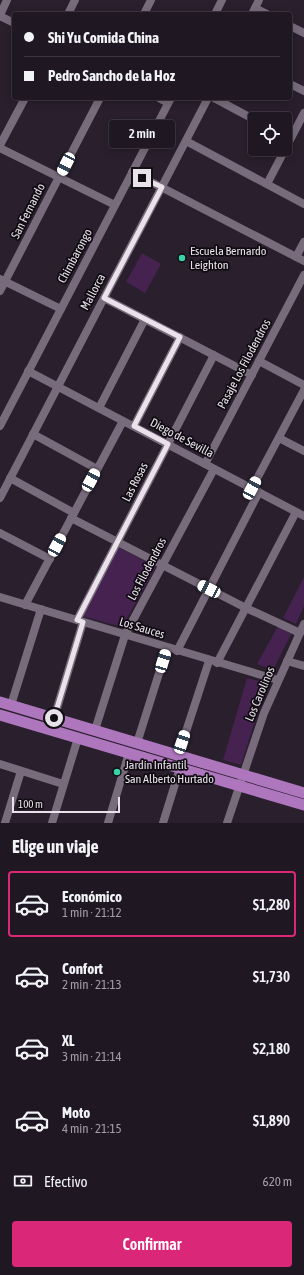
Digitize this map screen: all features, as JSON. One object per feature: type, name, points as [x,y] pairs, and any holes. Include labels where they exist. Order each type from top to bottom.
[{"type":"main road","points":[[5,704],[178,756],[304,805]]},
{"type":"main road","points":[[0,715],[180,768],[304,793]]},
{"type":"street","points":[[7,0],[0,15],[12,22]]},
{"type":"street","points":[[69,12],[75,0]]},
{"type":"street","points":[[145,12],[151,0]]},
{"type":"street","points":[[216,12],[222,0]]},
{"type":"street","points":[[292,27],[304,33]]},
{"type":"street","points":[[292,85],[304,91]]},
{"type":"street","points":[[24,100],[0,147],[115,205]]},
{"type":"street","name":"San Fernando","points":[[0,292],[3,280],[59,178],[99,100]]},
{"type":"street","name":"Chimbarongo","points":[[0,426],[3,411],[28,371],[61,310],[170,100]]},
{"type":"street","name":"Mallorca","points":[[0,498],[207,100]]},
{"type":"street","points":[[218,100],[248,116]]},
{"type":"street","points":[[292,131],[304,113]]},
{"type":"street","points":[[186,141],[304,204]]},
{"type":"street","points":[[267,184],[280,156]]},
{"type":"street","points":[[132,172],[304,262]]},
{"type":"street","points":[[296,257],[304,242]]},
{"type":"street","name":"Pasaje Los Filodendros","points":[[205,464],[304,274]]},
{"type":"street","points":[[3,280],[61,310]]},
{"type":"street","points":[[104,298],[252,375]]},
{"type":"street","points":[[99,408],[145,319]]},
{"type":"street","points":[[134,426],[180,337]]},
{"type":"street","name":"Las Rosas","points":[[54,718],[80,621],[118,542],[214,355]]},
{"type":"street","points":[[259,361],[304,385]]},
{"type":"street","name":"Diego de Sevilla","points":[[28,371],[300,514]]},
{"type":"street","points":[[177,651],[209,589],[279,438],[304,390]]},
{"type":"street","points":[[25,605],[123,421]]},
{"type":"street","points":[[33,434],[97,469]]},
{"type":"street","points":[[279,438],[304,451]]},
{"type":"street","name":"Los Filodendros","points":[[95,730],[125,635],[214,469]]},
{"type":"street","points":[[10,478],[118,542],[246,608],[300,633]]},
{"type":"street","points":[[178,756],[213,662],[300,514]]},
{"type":"street","points":[[0,533],[50,559]]},
{"type":"street","name":"Los Sauces","points":[[0,597],[213,662],[278,680]]},
{"type":"street","points":[[5,704],[41,609]]},
{"type":"street","name":"Los Carolinos","points":[[227,823],[262,720],[278,680],[304,624]]},
{"type":"street","points":[[138,743],[167,648]]},
{"type":"street","points":[[287,661],[304,666]]},
{"type":"street","points":[[52,823],[78,738]]},
{"type":"street","points":[[108,823],[129,753]]},
{"type":"street","points":[[0,764],[63,784]]},
{"type":"street","points":[[163,823],[180,768]]},
{"type":"street","points":[[5,823],[21,771]]},
{"type":"shaded area","points":[[142,253],[161,264],[145,293],[126,282]]},
{"type":"shaded area","points":[[116,546],[156,567],[122,627],[82,616]]},
{"type":"shaded area","points":[[304,577],[304,606],[296,624],[283,618]]},
{"type":"shaded area","points":[[278,626],[291,634],[273,670],[257,664]]},
{"type":"shaded area","points":[[247,678],[267,683],[241,765],[223,760]]},
{"type":"place","name":"Escuela Bernardo Leighton","points":[[182,258]]},
{"type":"place","name":"Jardín Infantil San Alberto Hurtado","points":[[117,772]]},
{"type":"route","points":[[54,718],[83,622],[77,620],[168,444],[134,426],[180,337],[104,298],[162,187],[142,178]]}]
